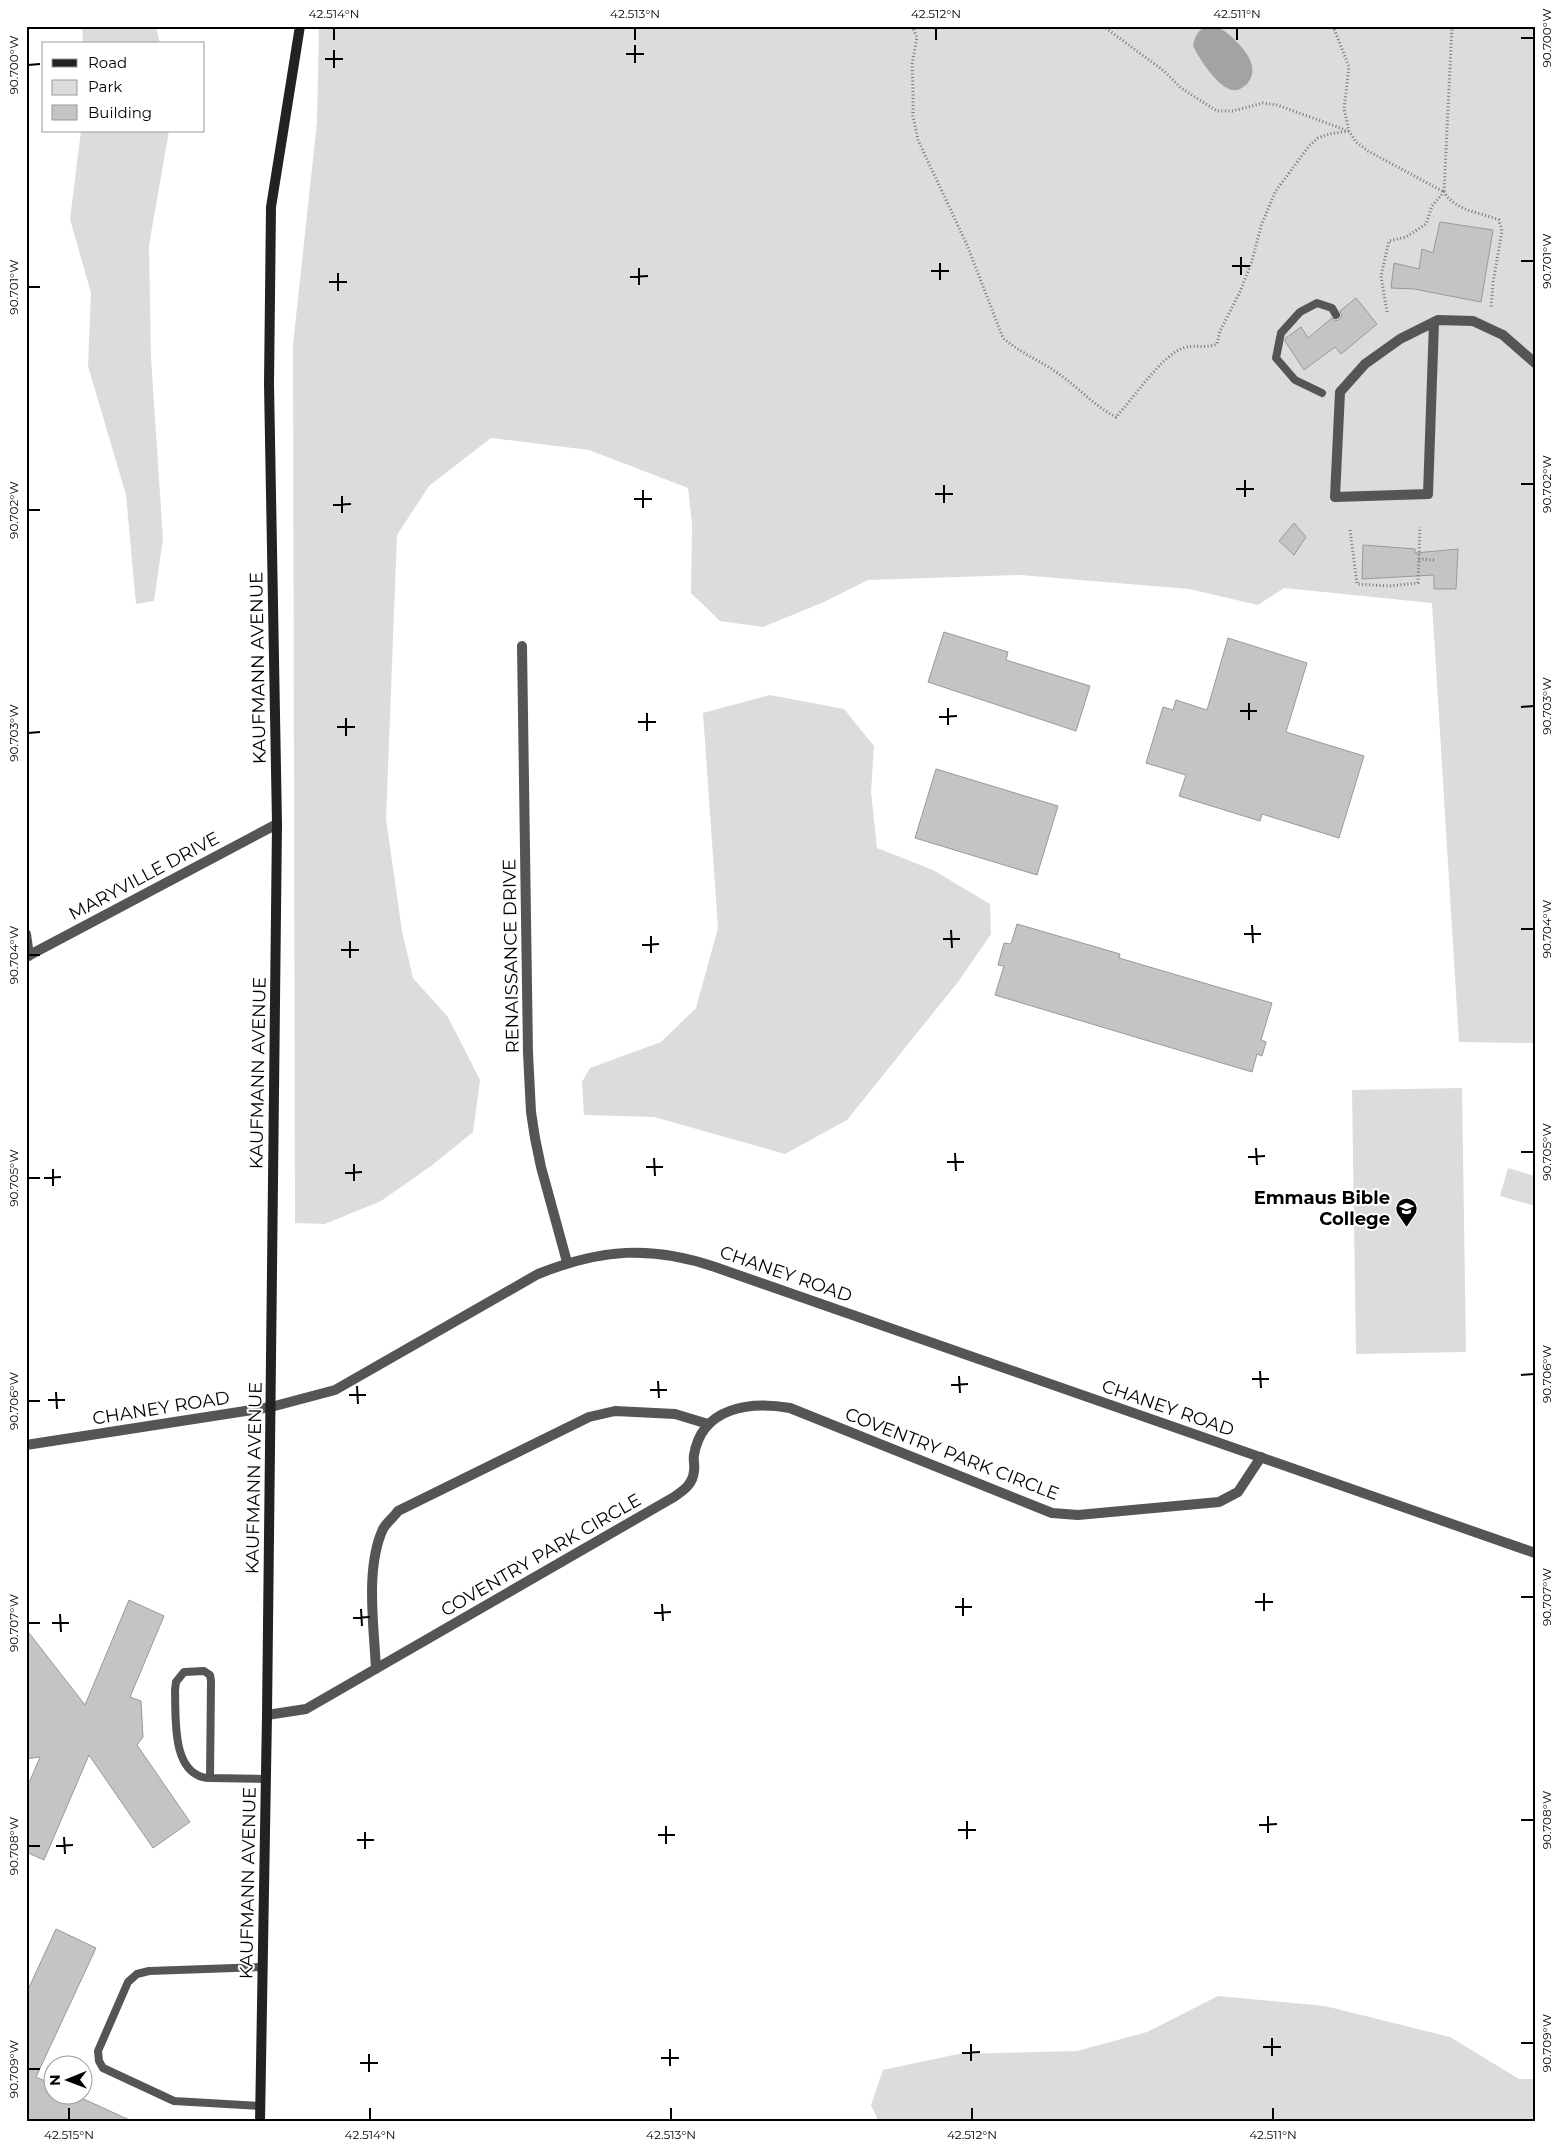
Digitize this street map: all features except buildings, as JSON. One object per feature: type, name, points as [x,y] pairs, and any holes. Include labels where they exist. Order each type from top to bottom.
[{"type":"main road","name":"KAUFMANN AVENUE","points":[[260,2122],[278,824],[269,384],[271,207],[300,26]]},
{"type":"street","points":[[1434,322],[1428,494],[1335,497],[1340,392],[1366,364],[1400,339],[1434,322],[1438,320],[1473,321],[1503,334],[1535,364]]},
{"type":"street","name":"RENAISSANCE DRIVE","points":[[522,646],[528,1053],[531,1112],[540,1167],[567,1262]]},
{"type":"street","name":"MARYVILLE DRIVE","points":[[28,956],[278,824]]},
{"type":"street","points":[[26,934],[28,956]]},
{"type":"street","name":"CHANEY ROAD","points":[[26,1445],[271,1407],[336,1390],[538,1274],[567,1262],[596,1255],[632,1252],[670,1254],[697,1260],[1535,1553]]},
{"type":"street","name":"COVENTRY PARK CIRCLE","points":[[267,1715],[306,1710],[674,1497],[690,1485],[694,1472],[694,1456],[701,1434],[708,1424],[719,1415],[734,1408],[769,1404],[790,1408],[1052,1513],[1070,1514],[1219,1502],[1238,1492],[1261,1457]]},
{"type":"street","points":[[376,1669],[373,1593],[375,1560],[383,1528],[398,1511],[589,1417],[615,1411],[675,1414],[708,1424]]},
{"type":"lane","points":[[1322,393],[1295,380],[1276,358],[1281,333],[1300,312],[1317,303],[1332,308],[1336,315]]},
{"type":"lane","points":[[210,1778],[210,1675],[204,1671],[184,1672],[176,1682],[175,1690],[177,1747],[193,1773],[200,1778],[266,1779]]},
{"type":"lane","points":[[260,2106],[174,2101],[103,2068],[98,2061],[98,2051],[128,1982],[137,1974],[149,1971],[263,1967]]},
{"type":"path","points":[[912,26],[917,37],[912,72],[913,116],[918,140],[970,253],[1004,338],[1015,348],[1064,377],[1104,411],[1116,417],[1163,362],[1181,349],[1193,345],[1207,348],[1217,344],[1220,330],[1240,292],[1252,261],[1261,226],[1275,192],[1293,165],[1318,138],[1349,131]]},
{"type":"path","points":[[1103,26],[1164,71],[1181,88],[1218,111],[1233,111],[1263,103],[1277,105],[1335,128],[1349,131]]},
{"type":"path","points":[[1332,26],[1349,67],[1344,110],[1349,131],[1356,142],[1368,151],[1444,192],[1449,200],[1468,210],[1499,220],[1502,230],[1493,283],[1491,308]]},
{"type":"path","points":[[1387,312],[1381,276],[1389,241],[1406,237],[1426,224],[1432,206],[1444,192],[1452,26]]},
{"type":"path","points":[[1350,530],[1357,584],[1389,586],[1418,583],[1420,527]]},
{"type":"path","points":[[1419,559],[1434,560]]},
{"type":"green space","points":[[82,26],[156,26],[160,42],[83,42]]},
{"type":"green space","points":[[319,26],[1535,26],[1535,1043],[1459,1042],[1432,603],[1284,588],[1258,605],[1189,589],[1020,575],[868,580],[824,602],[763,627],[720,621],[691,593],[692,524],[688,488],[589,450],[491,438],[429,486],[397,535],[386,819],[402,931],[413,978],[448,1017],[480,1080],[473,1132],[431,1166],[381,1201],[325,1224],[295,1223],[293,345],[317,122]]},
{"type":"green space","points":[[81,132],[169,132],[149,245],[151,358],[163,539],[154,601],[136,604],[126,495],[88,366],[91,293],[70,219]]},
{"type":"green space","points":[[770,695],[844,709],[874,746],[871,792],[877,848],[933,870],[990,904],[991,934],[958,982],[847,1120],[785,1154],[654,1117],[584,1115],[582,1082],[590,1068],[661,1042],[696,1008],[718,928],[703,713]]},
{"type":"green space","points":[[1462,1088],[1466,1352],[1356,1354],[1352,1090]]},
{"type":"green space","points":[[1508,1168],[1535,1176],[1535,1206],[1500,1196]]},
{"type":"green space","points":[[1218,1996],[1325,2006],[1450,2037],[1519,2079],[1535,2079],[1535,2122],[879,2122],[871,2105],[883,2070],[958,2054],[1077,2051],[1147,2032]]},
{"type":"shaded area","points":[[1213,26],[1230,35],[1246,52],[1249,58],[1252,68],[1251,79],[1239,89],[1228,89],[1222,85],[1205,65],[1193,46],[1195,38],[1201,29]]},
{"type":"place","name":"Emmaus Bible College","points":[[1406,1227]]}]
